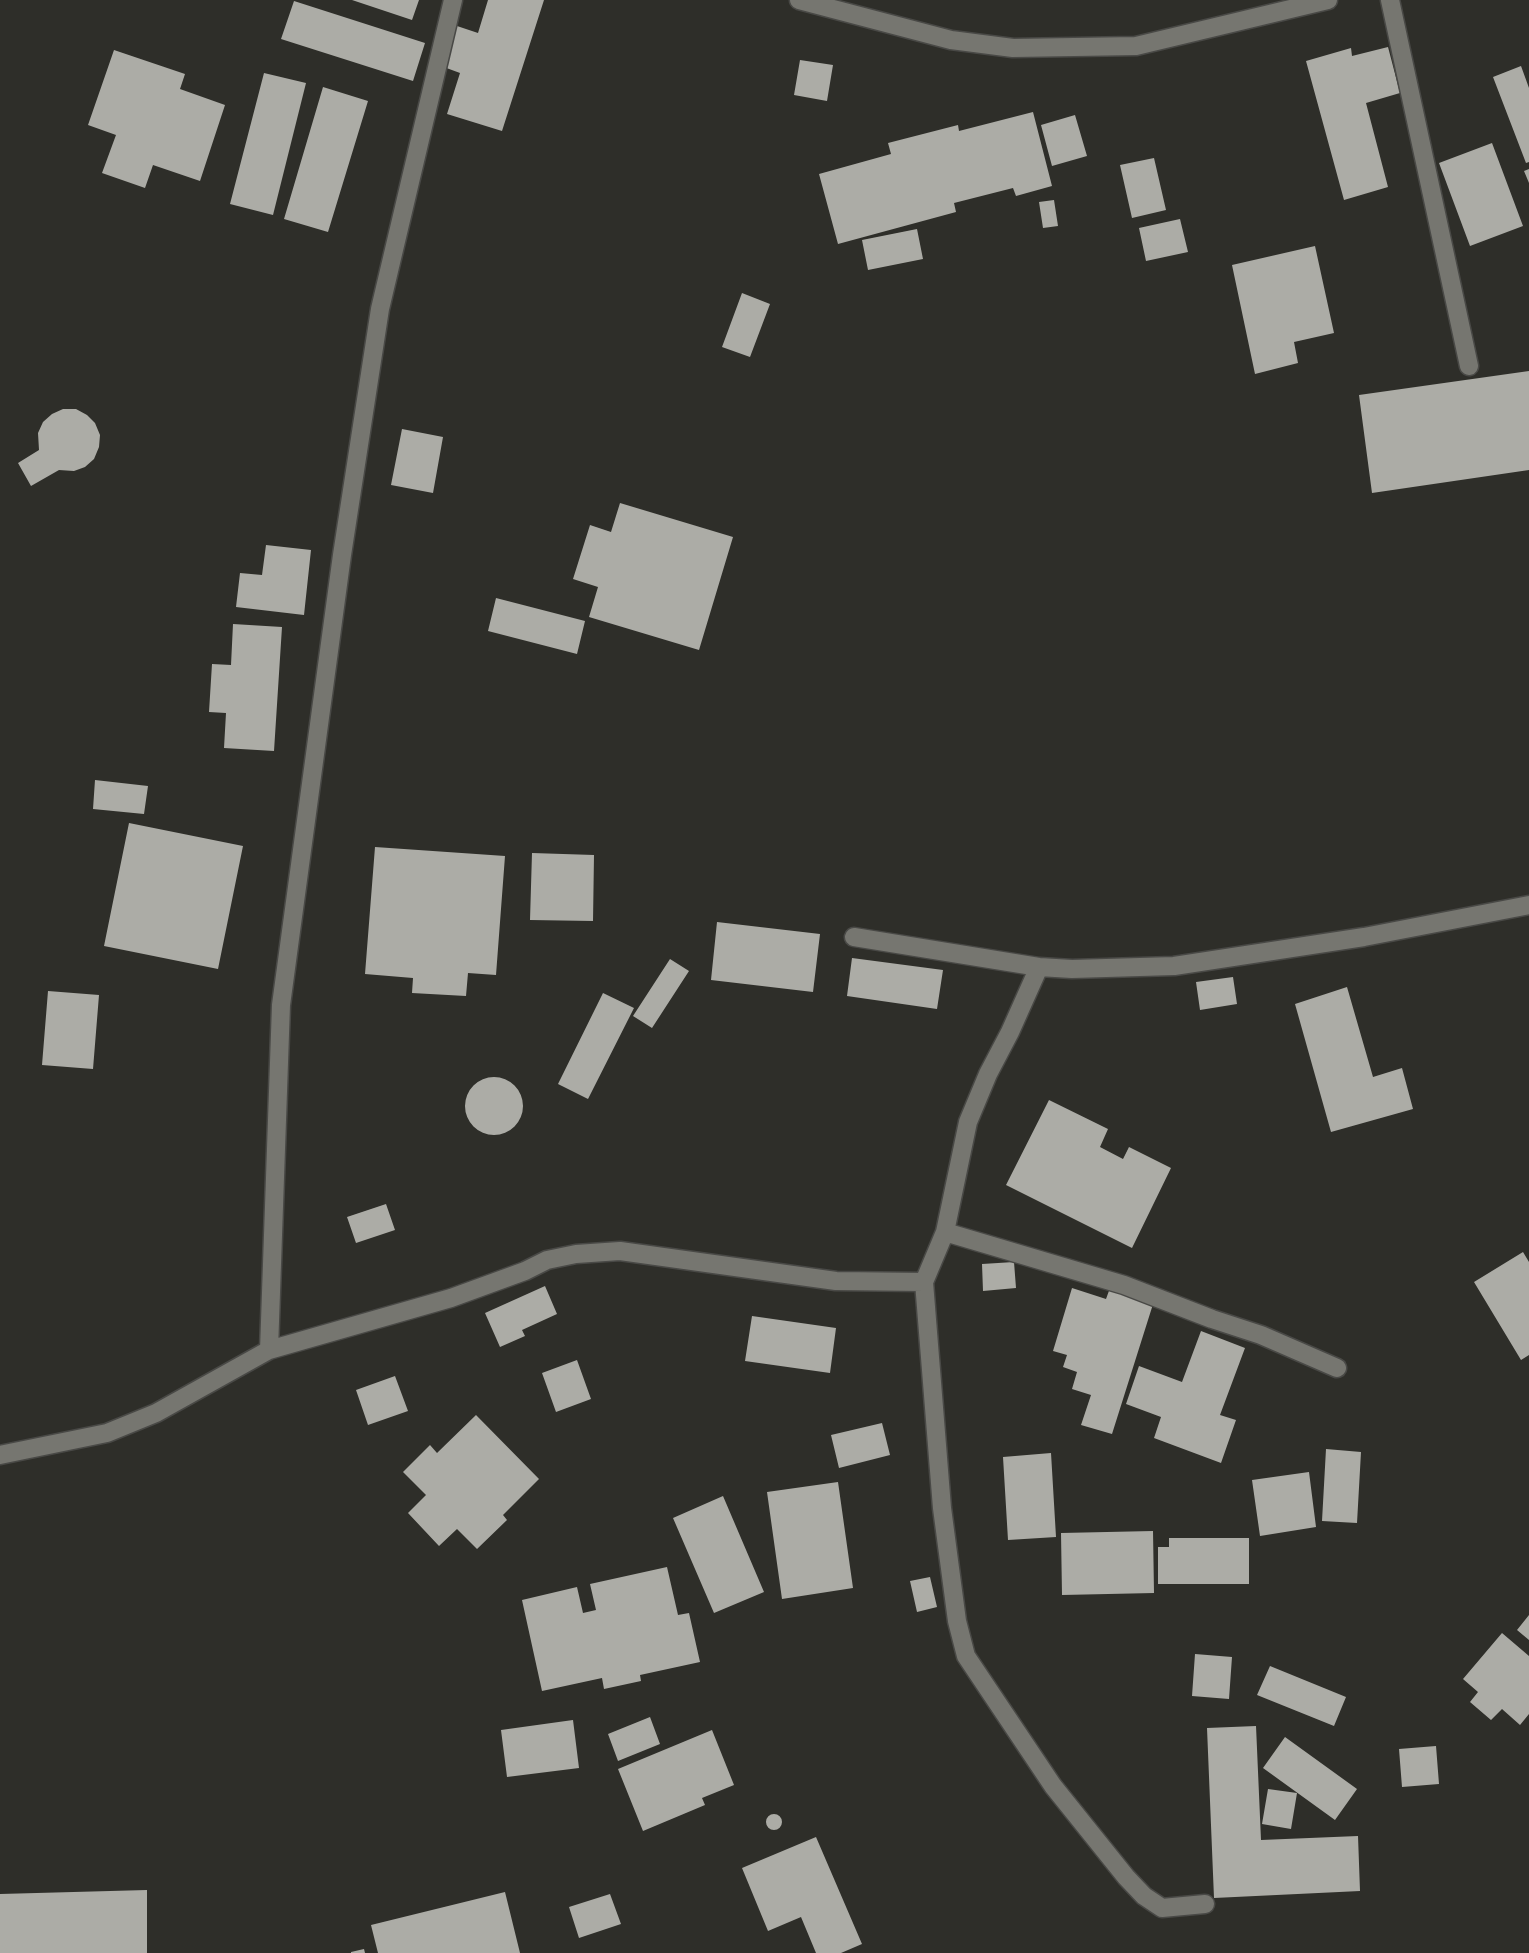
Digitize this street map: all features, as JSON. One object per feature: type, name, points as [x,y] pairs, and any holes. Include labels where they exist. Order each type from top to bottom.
[{"type":"street","points":[[269,1350],[281,1005],[342,555],[380,309],[453,0]]},
{"type":"street","points":[[799,0],[951,40],[1013,48],[1136,46],[1328,0]]},
{"type":"street","points":[[1390,0],[1469,366]]},
{"type":"street","points":[[854,937],[1039,967],[1071,969],[1174,966],[1364,937],[1529,905]]},
{"type":"street","points":[[1039,967],[988,1074],[968,1122],[945,1232],[924,1282],[942,1508],[957,1621],[966,1656],[1053,1786],[1107,1854],[1144,1896],[1162,1908],[1205,1904]]},
{"type":"street","points":[[945,1232],[1124,1285],[1261,1335],[1337,1368]]},
{"type":"street","points":[[0,1455],[107,1433],[156,1413],[269,1350],[451,1298],[525,1271],[547,1260],[576,1254],[620,1251],[836,1281],[924,1282]]},
{"type":"building","points":[[352,0],[419,0],[412,20]]},
{"type":"building","points":[[488,0],[544,0],[502,131],[447,114],[460,73],[441,66],[454,25],[478,33]]},
{"type":"building","points":[[294,1],[425,43],[413,81],[281,39]]},
{"type":"building","points":[[1388,47],[1400,93],[1366,103],[1388,187],[1344,200],[1306,61],[1351,48],[1352,56]]},
{"type":"building","points":[[114,50],[185,74],[180,89],[225,105],[200,181],[153,165],[145,188],[102,173],[116,135],[88,125]]},
{"type":"building","points":[[800,60],[833,65],[827,101],[794,95]]},
{"type":"building","points":[[1521,66],[1529,88],[1529,162],[1526,163],[1493,77]]},
{"type":"building","points":[[264,73],[306,83],[273,215],[230,204]]},
{"type":"building","points":[[323,87],[368,101],[328,232],[284,219]]},
{"type":"building","points":[[1033,112],[1052,186],[1016,196],[1013,188],[954,203],[956,212],[838,244],[819,174],[891,154],[888,143],[958,125],[959,131]]},
{"type":"building","points":[[1075,115],[1087,156],[1052,166],[1041,125]]},
{"type":"building","points":[[1492,143],[1523,226],[1470,246],[1439,163]]},
{"type":"building","points":[[1154,158],[1166,210],[1132,218],[1120,165]]},
{"type":"building","points":[[1529,169],[1529,183],[1524,171]]},
{"type":"building","points":[[1054,200],[1058,226],[1043,228],[1039,202]]},
{"type":"building","points":[[1180,219],[1188,252],[1146,261],[1139,228]]},
{"type":"building","points":[[917,229],[923,259],[868,270],[862,240]]},
{"type":"building","points":[[1315,246],[1334,333],[1294,342],[1298,363],[1255,374],[1232,265]]},
{"type":"building","points":[[742,293],[770,304],[750,357],[722,347]]},
{"type":"building","points":[[1529,371],[1529,470],[1372,493],[1359,395]]},
{"type":"building","points":[[63,409],[76,409],[95,423],[100,435],[99,447],[94,459],[85,467],[74,471],[59,470],[31,486],[18,463],[39,450],[38,433],[43,422],[52,414]]},
{"type":"building","points":[[402,429],[443,437],[433,493],[391,485]]},
{"type":"building","points":[[620,503],[733,537],[699,650],[589,617],[598,587],[573,579],[590,525],[611,532]]},
{"type":"building","points":[[266,545],[311,550],[304,615],[236,607],[240,573],[262,575]]},
{"type":"building","points":[[496,598],[585,621],[577,654],[488,631]]},
{"type":"building","points":[[233,624],[282,627],[274,751],[224,748],[226,713],[209,712],[212,664],[231,665]]},
{"type":"building","points":[[95,780],[148,786],[144,814],[93,809]]},
{"type":"building","points":[[129,823],[243,846],[218,969],[104,946]]},
{"type":"building","points":[[375,847],[505,856],[496,975],[468,973],[466,996],[412,993],[413,978],[365,974]]},
{"type":"building","points":[[532,853],[594,855],[593,921],[530,920]]},
{"type":"building","points":[[717,922],[820,934],[813,992],[711,980]]},
{"type":"building","points":[[852,958],[943,970],[937,1009],[847,996]]},
{"type":"building","points":[[670,959],[689,971],[652,1028],[633,1016]]},
{"type":"building","points":[[1233,977],[1237,1004],[1200,1010],[1196,982]]},
{"type":"building","points":[[1347,987],[1373,1077],[1402,1068],[1413,1109],[1331,1132],[1295,1004]]},
{"type":"building","points":[[48,991],[99,995],[93,1069],[42,1065]]},
{"type":"building","points":[[603,993],[634,1008],[588,1099],[558,1084]]},
{"type":"building","points":[[494,1077],[505,1079],[515,1085],[521,1095],[523,1106],[521,1117],[515,1127],[505,1133],[494,1135],[483,1133],[473,1127],[467,1117],[465,1106],[467,1095],[473,1085],[483,1079]]},
{"type":"building","points":[[1049,1100],[1108,1129],[1100,1147],[1123,1159],[1129,1147],[1171,1168],[1132,1248],[1006,1185]]},
{"type":"building","points":[[386,1204],[395,1230],[356,1243],[347,1217]]},
{"type":"building","points":[[1523,1252],[1529,1262],[1529,1355],[1521,1360],[1474,1282]]},
{"type":"building","points":[[1014,1262],[1016,1288],[983,1291],[982,1264]]},
{"type":"building","points":[[545,1286],[557,1314],[522,1330],[525,1336],[500,1347],[485,1313]]},
{"type":"building","points":[[1072,1288],[1106,1299],[1110,1288],[1154,1301],[1112,1434],[1081,1425],[1091,1395],[1072,1389],[1077,1372],[1063,1367],[1067,1355],[1053,1351]]},
{"type":"building","points":[[752,1316],[836,1328],[830,1373],[745,1361]]},
{"type":"building","points":[[1201,1331],[1245,1348],[1220,1415],[1236,1420],[1221,1463],[1154,1438],[1161,1417],[1126,1404],[1139,1366],[1182,1382]]},
{"type":"building","points":[[577,1360],[591,1399],[556,1412],[542,1373]]},
{"type":"building","points":[[395,1376],[408,1411],[368,1425],[356,1390]]},
{"type":"building","points":[[476,1415],[539,1479],[503,1515],[507,1520],[477,1549],[457,1529],[439,1546],[408,1513],[426,1495],[403,1472],[430,1445],[437,1453]]},
{"type":"building","points":[[882,1423],[890,1455],[839,1468],[831,1435]]},
{"type":"building","points":[[1326,1449],[1361,1452],[1357,1523],[1322,1521]]},
{"type":"building","points":[[1051,1453],[1056,1537],[1008,1540],[1003,1457]]},
{"type":"building","points":[[1309,1472],[1316,1527],[1260,1536],[1252,1480]]},
{"type":"building","points":[[838,1482],[853,1588],[782,1599],[767,1492]]},
{"type":"building","points":[[723,1496],[764,1592],[714,1613],[673,1518]]},
{"type":"building","points":[[1153,1531],[1154,1593],[1062,1595],[1061,1533]]},
{"type":"building","points":[[1169,1538],[1249,1538],[1249,1584],[1158,1584],[1158,1547],[1169,1547]]},
{"type":"building","points":[[667,1567],[678,1615],[689,1613],[700,1662],[640,1675],[641,1681],[604,1689],[602,1678],[542,1691],[522,1600],[577,1587],[583,1613],[596,1610],[590,1584]]},
{"type":"building","points":[[930,1577],[937,1607],[917,1612],[910,1581]]},
{"type":"building","points":[[1529,1615],[1529,1640],[1517,1630]]},
{"type":"building","points":[[1502,1633],[1529,1656],[1529,1714],[1520,1725],[1502,1709],[1491,1720],[1470,1702],[1478,1692],[1463,1679]]},
{"type":"building","points":[[1195,1654],[1232,1657],[1229,1699],[1192,1696]]},
{"type":"building","points":[[1270,1666],[1346,1697],[1334,1726],[1257,1695]]},
{"type":"building","points":[[650,1717],[660,1744],[618,1761],[608,1734]]},
{"type":"building","points":[[573,1720],[579,1768],[507,1777],[501,1730]]},
{"type":"building","points":[[1256,1726],[1261,1840],[1358,1836],[1360,1891],[1214,1898],[1207,1728]]},
{"type":"building","points":[[712,1730],[734,1785],[702,1798],[705,1805],[643,1831],[618,1769]]},
{"type":"building","points":[[1285,1737],[1357,1789],[1335,1820],[1263,1768]]},
{"type":"building","points":[[1436,1746],[1439,1784],[1402,1787],[1399,1749]]},
{"type":"building","points":[[1268,1789],[1297,1793],[1291,1829],[1262,1824]]},
{"type":"building","points":[[774,1814],[780,1816],[782,1822],[780,1828],[774,1830],[768,1828],[766,1822],[768,1816]]},
{"type":"building","points":[[816,1837],[862,1944],[841,1953],[816,1953],[801,1917],[768,1931],[742,1868]]},
{"type":"building","points":[[147,1890],[147,1953],[0,1953],[0,1894]]},
{"type":"building","points":[[505,1892],[520,1953],[378,1953],[371,1925]]},
{"type":"building","points":[[610,1894],[621,1924],[579,1938],[569,1907]]},
{"type":"building","points":[[364,1949],[365,1953],[351,1953],[351,1952]]}]
